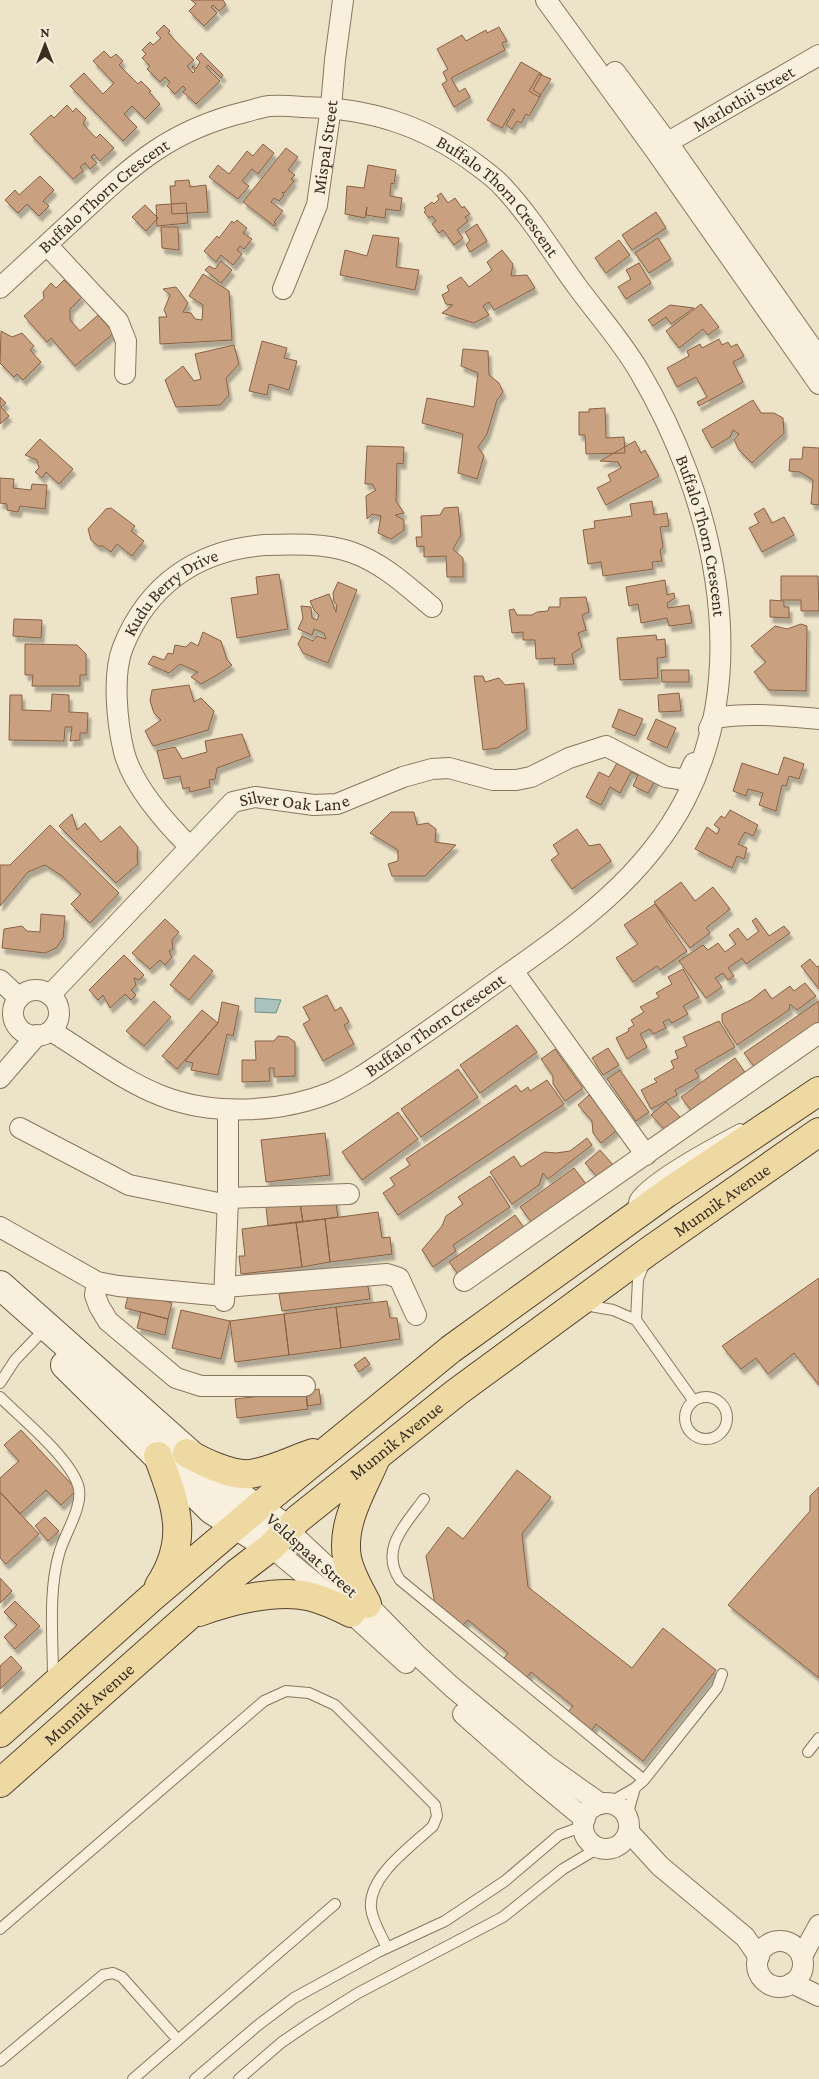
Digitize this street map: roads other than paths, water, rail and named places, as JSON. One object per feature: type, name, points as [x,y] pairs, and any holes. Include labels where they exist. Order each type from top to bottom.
[{"type":"main road","name":"Munnik Avenue","points":[[0,1733],[151,1598],[258,1507],[451,1349],[630,1219],[819,1091]]},
{"type":"main road","name":"Munnik Avenue","points":[[0,1783],[236,1573],[280,1538],[298,1519],[457,1392],[649,1251],[819,1132]]},
{"type":"main road","points":[[187,1453],[218,1468],[248,1474],[328,1449]]},
{"type":"main road","points":[[151,1598],[167,1573],[176,1548],[175,1504],[158,1456]]},
{"type":"main road","points":[[189,1616],[225,1602],[267,1595],[307,1596],[359,1609],[346,1542],[350,1517],[377,1457]]},
{"type":"street","name":"Mispal Street","points":[[283,288],[317,205],[344,0]]},
{"type":"street","points":[[546,0],[662,146],[819,358]]},
{"type":"street","points":[[562,0],[662,146],[819,384]]},
{"type":"street","name":"Marlothii Street","points":[[662,146],[819,55]]},
{"type":"street","name":"Buffalo Thorn Crescent","points":[[0,288],[125,173],[177,136],[214,120],[270,106],[331,107],[371,113],[424,131],[462,154],[500,183],[538,229],[568,274],[638,369],[677,446],[693,486],[708,536],[720,624],[719,675],[714,718],[702,758],[684,801],[648,855],[625,883],[599,908],[366,1074],[332,1092],[300,1102],[228,1110],[191,1106],[160,1096],[44,1033]]},
{"type":"street","points":[[47,245],[118,321],[126,341],[125,374]]},
{"type":"street","name":"Kudu Berry Drive","points":[[190,847],[163,819],[132,772],[124,752],[118,709],[117,675],[122,648],[154,594],[196,562],[222,553],[248,547],[282,544],[316,545],[351,552],[389,571],[432,607]]},
{"type":"street","points":[[714,718],[752,714],[819,719]]},
{"type":"street","name":"Buffalo Thorn Crescent","points":[[493,780],[516,780],[531,777],[569,758],[606,746],[666,777],[686,780],[714,718]]},
{"type":"street","name":"Silver Oak Lane","points":[[50,995],[227,807],[234,802],[255,797],[314,805],[337,804],[408,775],[432,769],[449,768],[493,780]]},
{"type":"street","points":[[513,971],[646,1155]]},
{"type":"street","points":[[0,980],[16,1005],[15,1020],[23,1032],[44,1033]]},
{"type":"street","points":[[0,1029],[16,1005],[31,991],[44,991],[55,1000],[59,1012],[58,1019],[0,1078]]},
{"type":"street","points":[[464,1281],[819,1033]]},
{"type":"street","points":[[224,1296],[228,1201],[228,1110]]},
{"type":"street","points":[[20,1128],[129,1186],[228,1201],[349,1194]]},
{"type":"street","points":[[0,1227],[97,1282],[118,1286],[224,1296],[387,1274],[399,1278],[416,1316]]},
{"type":"street","points":[[97,1282],[95,1295],[108,1321],[176,1378],[201,1386],[305,1386]]},
{"type":"street","name":"Veldspaat Street","points":[[0,1285],[161,1427],[187,1453],[233,1492],[258,1507],[280,1538],[359,1609],[533,1776],[584,1822]]},
{"type":"street","name":"Veldspaat Street","points":[[0,1308],[37,1337],[212,1510],[236,1526],[280,1538]]},
{"type":"street","name":"Veldspaat Street","points":[[359,1609],[416,1654],[496,1725],[546,1765],[605,1804]]},
{"type":"street","points":[[660,1866],[588,1839],[584,1822],[594,1807],[605,1804],[616,1805],[660,1866],[744,1937],[769,1948],[794,1946],[799,1970],[819,1995]]},
{"type":"street","points":[[607,1847],[621,1844],[628,1824]]},
{"type":"street","points":[[817,1928],[799,1970],[779,1986],[766,1982],[759,1970],[769,1948],[817,1928]]},
{"type":"lane","points":[[636,1320],[638,1279],[649,1251]]},
{"type":"lane","points":[[576,1304],[599,1307],[636,1320],[693,1400]]},
{"type":"lane","points":[[0,1382],[15,1360],[37,1337]]},
{"type":"lane","points":[[706,1396],[713,1398],[723,1405],[727,1416],[726,1422],[721,1432],[716,1436],[697,1437],[688,1430],[685,1414],[686,1409],[693,1400],[706,1396]]},
{"type":"lane","points":[[0,1397],[64,1460],[77,1482],[79,1492],[73,1519],[59,1554],[54,1578],[52,1685]]},
{"type":"lane","points":[[424,1499],[393,1546],[392,1564],[400,1580],[644,1780]]},
{"type":"lane","points":[[605,1804],[635,1788],[644,1780],[717,1688],[722,1674]]},
{"type":"lane","points":[[0,1929],[264,1701],[286,1691],[309,1693],[335,1705],[436,1805],[437,1816],[433,1826],[380,1876],[372,1890],[371,1908],[387,1948]]},
{"type":"lane","points":[[808,1752],[819,1738]]},
{"type":"lane","points":[[628,1824],[635,1788]]},
{"type":"lane","points":[[195,2079],[257,2026],[294,1998],[387,1948],[445,1921],[505,1880],[559,1835],[584,1822]]},
{"type":"lane","points":[[239,2079],[282,2042],[310,2023],[358,1993],[503,1917],[563,1869],[607,1847]]},
{"type":"lane","points":[[133,2079],[335,1904]]},
{"type":"lane","points":[[0,2061],[103,1975],[113,1973],[122,1977],[178,2040]]},
{"type":"water","points":[[255,998],[281,1000],[276,1013],[255,1012]]}]
